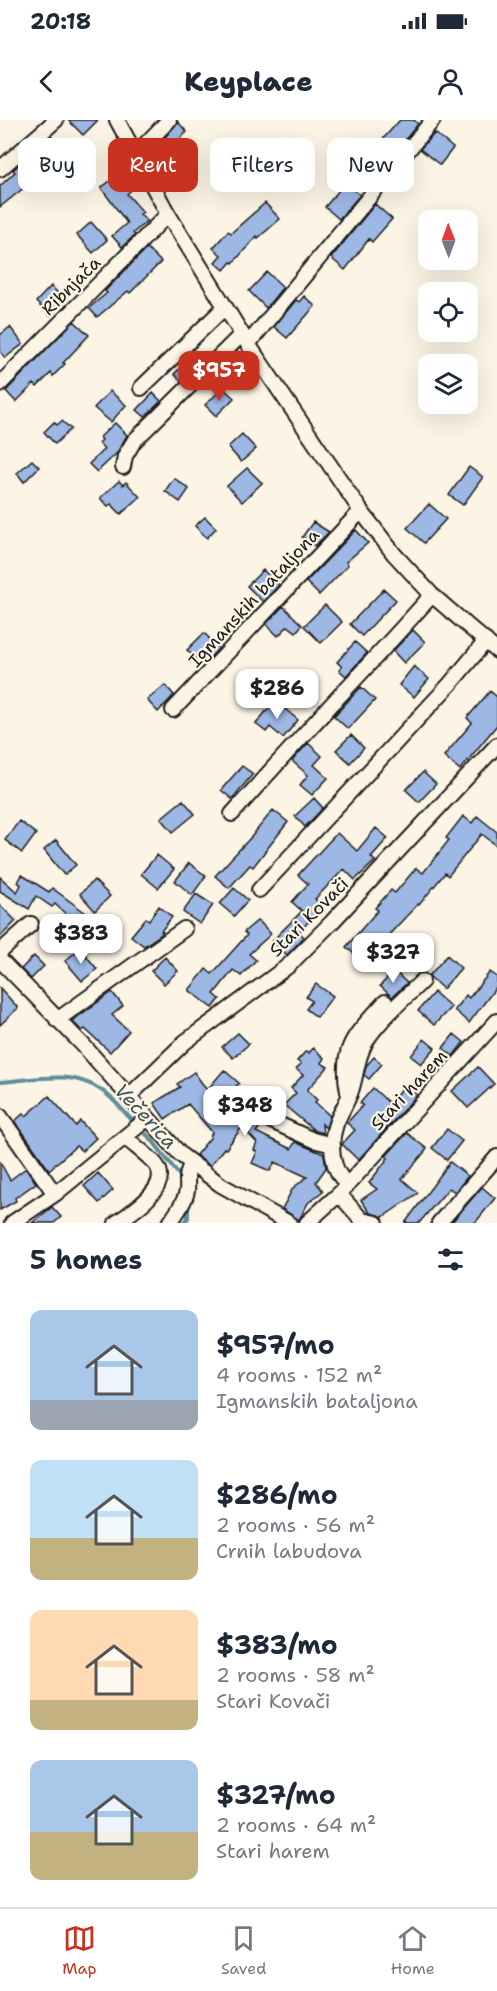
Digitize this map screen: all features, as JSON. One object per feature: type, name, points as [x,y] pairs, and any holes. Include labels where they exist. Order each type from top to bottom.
[{"type":"street","points":[[0,169],[56,120]]},
{"type":"street","points":[[117,120],[126,138]]},
{"type":"street","points":[[152,138],[169,120]]},
{"type":"street","points":[[123,467],[125,456],[134,441],[245,339],[433,120]]},
{"type":"street","points":[[156,192],[245,339],[361,511],[394,554],[432,595],[492,646],[443,693],[259,890]]},
{"type":"street","name":"Ribnjača","points":[[0,384],[168,214]]},
{"type":"street","points":[[141,388],[225,307]]},
{"type":"street","name":"Igmanskih bataljona","points":[[173,710],[361,511]]},
{"type":"street","points":[[232,814],[286,753],[360,677],[432,595]]},
{"type":"street","name":"Stari Kovači","points":[[129,1096],[185,1042],[288,966],[497,745]]},
{"type":"street","points":[[0,952],[31,924]]},
{"type":"street","points":[[57,1020],[184,929]]},
{"type":"street","points":[[0,960],[129,1096],[181,1155],[221,1185],[289,1223]]},
{"type":"street","name":"Stari harem","points":[[343,1189],[337,1173],[333,1145],[335,1127],[349,1097],[357,1063],[368,1038],[422,981]]},
{"type":"street","points":[[349,1097],[344,1072],[350,1042],[386,1002]]},
{"type":"street","name":"Stari harem","points":[[307,1223],[343,1189],[497,1021]]},
{"type":"street","points":[[252,1112],[313,1140],[333,1145]]},
{"type":"street","points":[[0,1116],[55,1194]]},
{"type":"street","points":[[12,1223],[55,1194],[147,1119]]},
{"type":"street","points":[[116,1223],[155,1192],[159,1181],[157,1166],[128,1135]]},
{"type":"street","points":[[439,1223],[497,1157]]},
{"type":"street","points":[[170,1223],[184,1201],[188,1170],[195,1166]]},
{"type":"street","points":[[343,1189],[362,1220],[376,1223]]},
{"type":"building","points":[[68,120],[98,120],[83,135]]},
{"type":"building","points":[[400,120],[414,120],[418,124],[406,138],[384,138]]},
{"type":"building","points":[[178,122],[187,132],[181,138],[164,138]]},
{"type":"building","points":[[435,133],[453,148],[440,165],[420,149]]},
{"type":"building","points":[[18,166],[19,192],[0,207],[0,186],[15,172],[13,170]]},
{"type":"building","points":[[108,183],[108,192],[129,192],[127,194],[143,212],[140,214],[147,221],[122,247],[112,236],[127,223],[101,188]]},
{"type":"building","points":[[338,192],[356,192],[360,195],[339,219],[325,207]]},
{"type":"building","points":[[265,203],[280,219],[258,238],[257,236],[224,270],[215,262],[221,255],[213,248],[228,231],[231,233]]},
{"type":"building","points":[[375,204],[392,219],[372,242],[369,239],[345,270],[331,258]]},
{"type":"building","points":[[91,222],[107,240],[93,253],[77,235]]},
{"type":"building","points":[[147,248],[161,262],[130,293],[128,291],[97,317],[89,308],[107,293],[105,291]]},
{"type":"building","points":[[267,272],[283,287],[266,308],[249,291]]},
{"type":"building","points":[[51,286],[65,300],[50,316],[36,302]]},
{"type":"building","points":[[304,296],[315,306],[287,338],[274,327],[296,300],[299,302]]},
{"type":"building","points":[[74,321],[89,335],[53,376],[51,373],[37,387],[34,384],[16,402],[6,391]]},
{"type":"building","points":[[10,327],[23,344],[5,358],[0,351],[0,335]]},
{"type":"building","points":[[193,356],[200,363],[181,381],[174,374]]},
{"type":"building","points":[[223,388],[234,398],[216,416],[205,405]]},
{"type":"building","points":[[110,391],[126,405],[111,422],[94,408]]},
{"type":"building","points":[[153,393],[161,401],[145,417],[137,410]]},
{"type":"building","points":[[62,421],[71,429],[55,444],[44,432],[54,422],[57,425]]},
{"type":"building","points":[[115,423],[127,435],[117,453],[97,472],[89,464],[104,449],[99,443],[102,440],[100,437]]},
{"type":"building","points":[[242,434],[256,449],[241,462],[228,447]]},
{"type":"building","points":[[32,460],[39,467],[24,482],[17,473]]},
{"type":"building","points":[[469,467],[483,477],[463,505],[449,495]]},
{"type":"building","points":[[247,468],[262,483],[242,502],[227,486]]},
{"type":"building","points":[[174,478],[189,489],[180,502],[165,491]]},
{"type":"building","points":[[119,481],[123,485],[126,482],[140,497],[121,514],[111,504],[108,506],[100,498]]},
{"type":"building","points":[[429,504],[446,519],[424,543],[407,528]]},
{"type":"building","points":[[205,517],[216,528],[207,538],[195,526]]},
{"type":"building","points":[[313,522],[329,532],[315,546],[302,537]]},
{"type":"building","points":[[356,530],[368,543],[346,562],[348,565],[319,595],[306,582]]},
{"type":"building","points":[[263,570],[279,585],[263,602],[247,586]]},
{"type":"building","points":[[384,589],[396,600],[362,636],[350,624]]},
{"type":"building","points":[[325,605],[342,622],[321,643],[304,626]]},
{"type":"building","points":[[283,606],[302,625],[296,632],[288,626],[278,636],[266,624]]},
{"type":"building","points":[[413,630],[425,642],[404,663],[393,651]]},
{"type":"building","points":[[204,633],[219,648],[203,665],[187,650]]},
{"type":"building","points":[[355,642],[367,653],[346,676],[339,670],[342,667],[337,662]]},
{"type":"building","points":[[414,666],[429,679],[414,697],[399,685]]},
{"type":"building","points":[[165,685],[174,695],[158,712],[147,700]]},
{"type":"building","points":[[361,687],[375,700],[348,729],[334,716]]},
{"type":"building","points":[[490,691],[497,697],[497,725],[460,770],[444,756],[472,723],[467,718]]},
{"type":"building","points":[[275,700],[298,720],[283,738],[270,727],[266,732],[256,724]]},
{"type":"building","points":[[351,735],[364,748],[350,763],[336,750]]},
{"type":"building","points":[[308,743],[322,756],[314,765],[328,778],[312,795],[300,785],[308,775],[292,761]]},
{"type":"building","points":[[242,766],[253,774],[232,799],[221,790]]},
{"type":"building","points":[[423,772],[436,784],[419,802],[406,790]]},
{"type":"building","points":[[314,798],[323,808],[305,827],[295,816]]},
{"type":"building","points":[[183,800],[195,814],[173,832],[161,818]]},
{"type":"building","points":[[273,810],[288,822],[253,867],[250,865],[229,888],[215,876]]},
{"type":"building","points":[[463,816],[472,823],[477,816],[497,832],[497,846],[482,834],[448,876],[445,873],[419,905],[382,942],[365,963],[346,947],[378,910],[375,908],[391,890],[395,893],[416,868],[423,873],[449,840],[446,838]]},
{"type":"building","points":[[19,821],[36,834],[22,853],[5,840]]},
{"type":"building","points":[[376,828],[388,838],[371,857],[375,861],[355,880],[344,869],[315,899],[323,906],[299,932],[304,937],[287,955],[272,941],[302,911],[292,902],[308,884],[298,875],[337,833],[357,851]]},
{"type":"building","points":[[56,840],[76,865],[64,875],[44,850]]},
{"type":"building","points":[[157,855],[174,869],[158,888],[141,874]]},
{"type":"building","points":[[189,863],[206,876],[192,895],[175,881]]},
{"type":"building","points":[[22,875],[49,892],[52,888],[94,919],[83,930],[55,904],[52,907],[36,896],[29,909],[0,891],[0,877],[17,892],[21,885],[18,882]]},
{"type":"building","points":[[94,880],[110,896],[95,911],[80,894]]},
{"type":"building","points":[[234,888],[248,900],[234,916],[220,904]]},
{"type":"building","points":[[196,894],[213,905],[200,924],[183,912]]},
{"type":"building","points":[[0,905],[16,921],[0,937]]},
{"type":"building","points":[[159,906],[172,917],[161,931],[163,932],[144,946],[131,936],[146,918],[149,920]]},
{"type":"building","points":[[258,920],[271,934],[249,954],[256,960],[241,976],[233,970],[214,994],[220,999],[213,1008],[189,990],[206,969],[212,974],[247,935],[244,932]]},
{"type":"building","points":[[80,948],[97,969],[82,981],[65,961]]},
{"type":"building","points":[[447,955],[461,968],[443,989],[429,976]]},
{"type":"building","points":[[34,956],[44,966],[31,979],[21,969]]},
{"type":"building","points":[[165,957],[178,971],[164,984],[151,971]]},
{"type":"building","points":[[394,971],[407,983],[392,997],[380,986]]},
{"type":"building","points":[[490,972],[497,977],[497,986],[469,1023],[454,1010],[466,995],[469,998]]},
{"type":"building","points":[[316,984],[333,996],[317,1017],[306,1009],[312,1001],[306,997]]},
{"type":"building","points":[[0,988],[18,1008],[0,1025]]},
{"type":"building","points":[[112,992],[123,1006],[112,1015],[129,1031],[110,1052],[85,1029],[82,1031],[72,1021]]},
{"type":"building","points":[[434,992],[451,1007],[434,1025],[418,1011]]},
{"type":"building","points":[[238,1033],[249,1044],[233,1058],[222,1047]]},
{"type":"building","points":[[454,1034],[464,1042],[453,1056],[443,1048]]},
{"type":"building","points":[[424,1039],[435,1048],[421,1064],[411,1056]]},
{"type":"building","points":[[313,1048],[324,1058],[321,1063],[328,1067],[307,1090],[317,1100],[315,1102],[330,1116],[326,1128],[322,1124],[323,1133],[315,1131],[284,1105],[296,1093],[291,1088],[303,1075],[296,1069],[301,1064],[297,1061],[306,1051],[309,1053]]},
{"type":"building","points":[[374,1057],[382,1064],[369,1079],[364,1075],[366,1066]]},
{"type":"building","points":[[478,1067],[494,1084],[468,1108],[452,1091]]},
{"type":"building","points":[[224,1070],[239,1083],[214,1112],[230,1123],[243,1110],[245,1118],[260,1127],[256,1132],[291,1149],[295,1142],[324,1154],[326,1168],[316,1182],[323,1191],[308,1203],[299,1220],[282,1209],[293,1188],[307,1177],[275,1162],[270,1171],[252,1163],[257,1152],[254,1150],[257,1143],[242,1127],[210,1166],[196,1155],[212,1132],[188,1104],[165,1119],[154,1103],[180,1087],[177,1084],[194,1072],[207,1090]]},
{"type":"building","points":[[406,1085],[417,1095],[358,1160],[342,1144],[355,1130],[347,1123],[363,1105],[360,1103],[373,1088],[389,1103]]},
{"type":"building","points":[[49,1096],[76,1126],[80,1121],[96,1138],[82,1151],[76,1146],[49,1170],[15,1121],[24,1113],[26,1116]]},
{"type":"building","points":[[447,1129],[462,1141],[447,1160],[432,1148]]},
{"type":"building","points":[[407,1133],[427,1149],[402,1179],[418,1193],[383,1217],[370,1213],[361,1200],[377,1189],[369,1183],[388,1158],[386,1156]]},
{"type":"building","points":[[0,1162],[10,1180],[26,1168],[36,1183],[15,1198],[16,1201],[0,1210]]},
{"type":"building","points":[[450,1162],[468,1176],[455,1192],[449,1188],[419,1223],[405,1223]]},
{"type":"building","points":[[98,1173],[113,1190],[99,1203],[84,1186]]},
{"type":"building","points":[[482,1187],[495,1198],[475,1223],[451,1223]]},
{"type":"building","points":[[52,1207],[61,1217],[54,1223],[32,1223]]},
{"type":"waterway","name":"Večerica","points":[[0,1082],[52,1077],[77,1080],[106,1093],[135,1123]]},
{"type":"waterway","name":"Večerica","points":[[140,1128],[183,1180]]},
{"type":"waterway","name":"Večerica","points":[[184,1223],[188,1218],[188,1204]]}]
